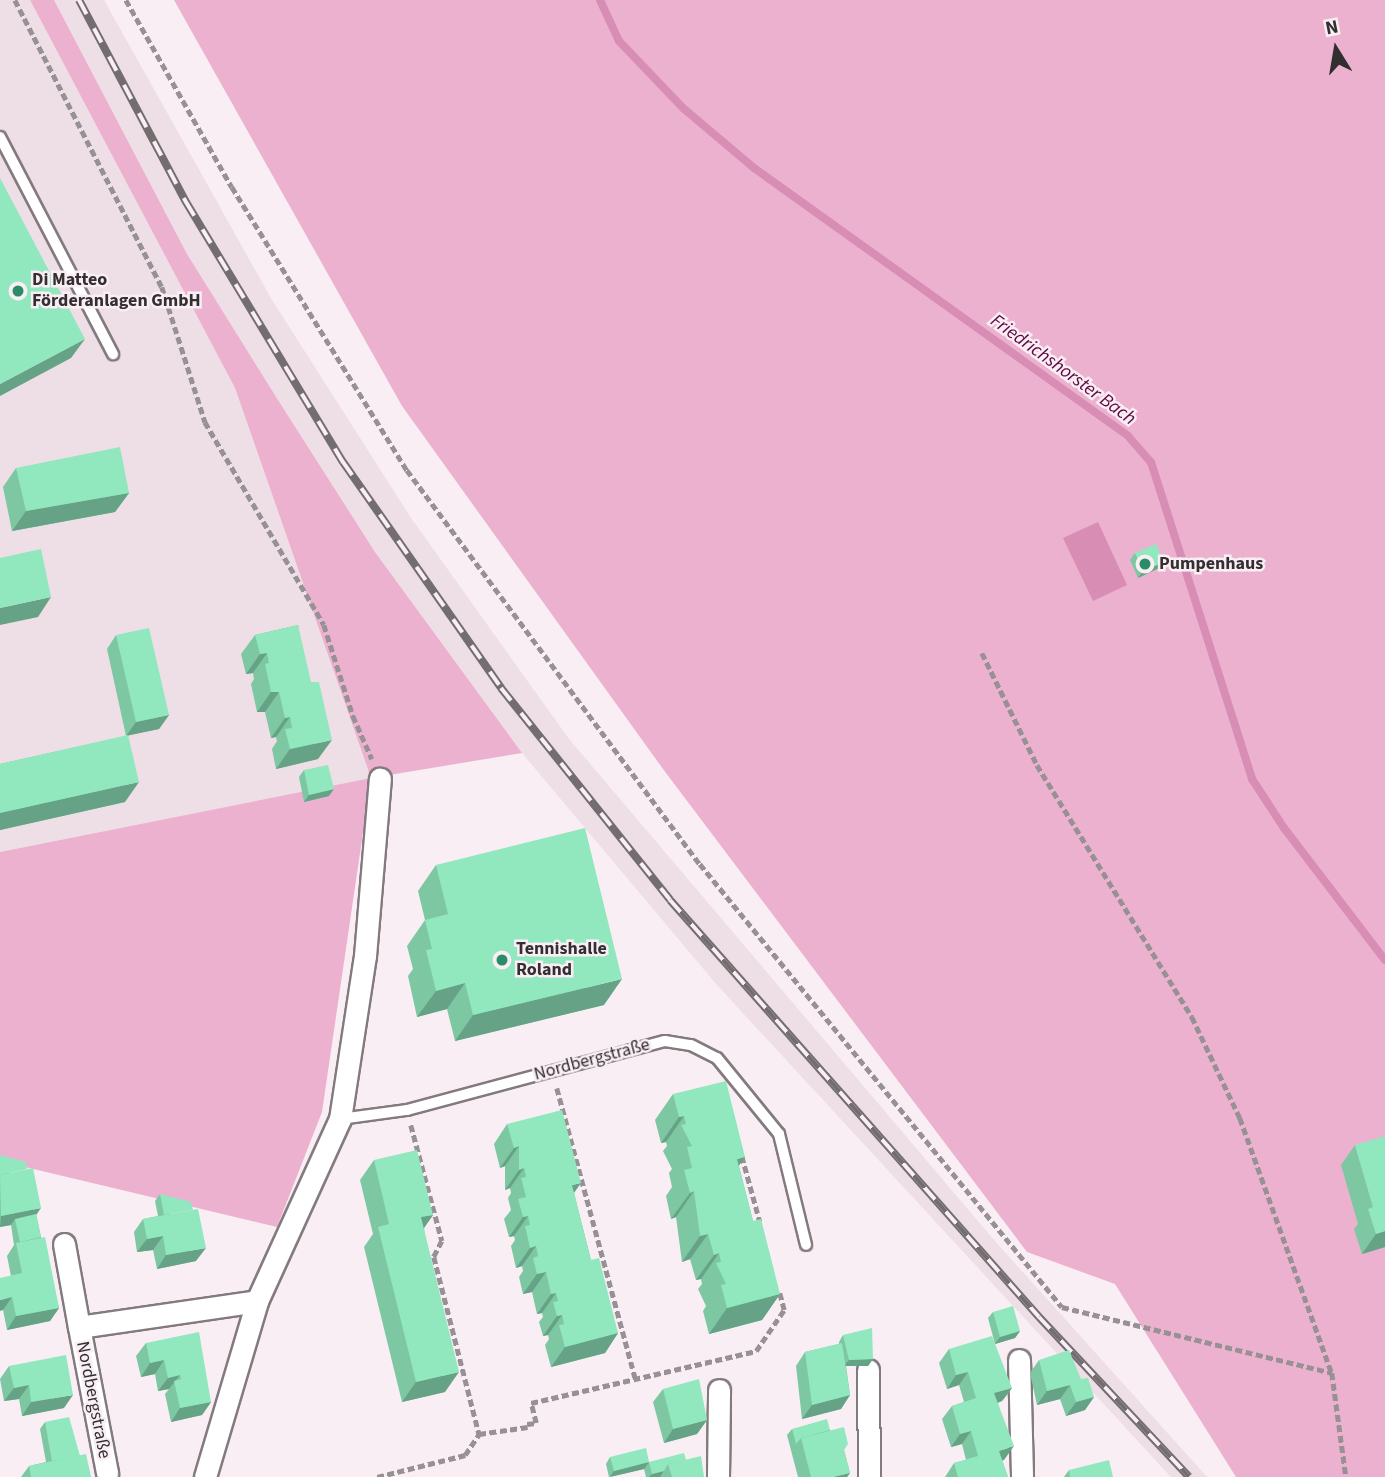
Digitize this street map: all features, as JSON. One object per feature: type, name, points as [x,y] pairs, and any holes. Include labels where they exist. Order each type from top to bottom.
[{"type":"street","points":[[205,1477],[257,1301],[340,1119],[365,956],[380,779]]},
{"type":"street","name":"Nordbergstraße","points":[[64,1244],[107,1473]]},
{"type":"street","name":"Nordbergstraße","points":[[79,1327],[257,1301]]},
{"type":"street","points":[[1019,1360],[1021,1477]]},
{"type":"street","points":[[868,1370],[869,1477]]},
{"type":"street","points":[[718,1477],[719,1390]]},
{"type":"lane","points":[[0,137],[113,355]]},
{"type":"lane","name":"Nordbergstraße","points":[[340,1119],[407,1110],[665,1041],[691,1045],[717,1059],[779,1133],[806,1245]]},
{"type":"path","points":[[15,0],[162,287],[205,422],[324,625],[353,716],[380,779]]},
{"type":"path","points":[[127,0],[232,187],[407,470],[700,864],[1062,1307],[1332,1373]]},
{"type":"path","points":[[982,653],[1037,765],[1192,1017],[1240,1118],[1332,1373],[1346,1477]]},
{"type":"path","points":[[552,1070],[635,1378]]},
{"type":"path","points":[[407,1110],[442,1241],[434,1257],[479,1434]]},
{"type":"path","points":[[741,1150],[762,1230]]},
{"type":"path","points":[[377,1477],[465,1455],[479,1434],[536,1423],[531,1403],[756,1351],[783,1310],[776,1283]]},
{"type":"shaded area","points":[[0,0],[30,0],[235,388],[371,778],[0,852]]},
{"type":"shaded area","points":[[30,0],[54,0],[187,254],[375,552],[522,753],[371,778],[235,388]]},
{"type":"shaded area","points":[[54,0],[104,0],[272,300],[411,518],[569,739],[994,1240],[1207,1477],[1171,1477],[717,985],[522,753],[375,552],[187,254]]},
{"type":"shaded area","points":[[174,0],[1385,0],[1385,1477],[1236,1477],[1115,1284],[1027,1252],[663,769],[402,406]]},
{"type":"shaded area","points":[[1098,522],[1127,585],[1093,601],[1063,538]]},
{"type":"shaded area","points":[[371,778],[322,1112],[277,1227],[0,1161],[0,852]]},
{"type":"building","name":"Di Matteo Förderanlagen GmbH","points":[[0,178],[85,339],[0,384]]},
{"type":"building","points":[[120,447],[129,493],[26,511],[16,468]]},
{"type":"building","points":[[1156,544],[1164,562],[1143,571],[1135,553]]},
{"type":"building","points":[[41,549],[51,597],[0,608],[0,558]]},
{"type":"building","points":[[298,625],[311,682],[319,682],[332,740],[290,749],[285,729],[292,728],[290,717],[285,718],[279,692],[271,692],[265,664],[269,663],[267,653],[260,654],[255,635]]},
{"type":"building","points":[[149,628],[169,715],[136,722],[116,635]]},
{"type":"building","points":[[128,735],[139,782],[0,813],[0,764]]},
{"type":"building","points":[[328,765],[334,789],[309,795],[304,770]]},
{"type":"building","name":"Tennishalle Roland","points":[[585,828],[622,979],[473,1015],[465,983],[436,991],[426,950],[432,949],[425,920],[448,914],[436,865]]},
{"type":"building","points":[[726,1081],[745,1157],[737,1159],[753,1221],[761,1219],[780,1294],[727,1308],[721,1285],[726,1284],[716,1263],[721,1262],[719,1253],[714,1255],[708,1234],[700,1236],[694,1191],[690,1193],[684,1170],[692,1168],[687,1147],[692,1146],[681,1125],[686,1124],[684,1116],[679,1117],[673,1094]]},
{"type":"building","points":[[562,1110],[581,1183],[572,1185],[591,1260],[599,1258],[618,1333],[565,1347],[559,1325],[564,1324],[562,1315],[557,1316],[553,1302],[558,1301],[556,1293],[551,1294],[546,1272],[537,1274],[533,1258],[538,1256],[536,1246],[530,1248],[525,1226],[530,1225],[528,1216],[523,1217],[518,1199],[526,1197],[521,1178],[526,1177],[524,1168],[519,1170],[519,1146],[514,1148],[507,1124]]},
{"type":"building","points":[[1385,1136],[1385,1231],[1376,1234],[1368,1209],[1373,1207],[1355,1145]]},
{"type":"building","points":[[417,1150],[433,1215],[421,1217],[459,1372],[416,1382],[378,1227],[389,1224],[374,1160]]},
{"type":"building","points":[[0,1155],[26,1162],[27,1169],[0,1175]]},
{"type":"building","points":[[33,1168],[41,1208],[1,1216],[0,1175]]},
{"type":"building","points":[[160,1194],[191,1202],[193,1210],[164,1215]]},
{"type":"building","points":[[198,1209],[206,1248],[166,1255],[163,1236],[147,1239],[143,1219]]},
{"type":"building","points":[[36,1214],[41,1237],[20,1242],[15,1219]]},
{"type":"building","points":[[45,1237],[59,1308],[16,1316],[12,1297],[0,1300],[0,1278],[22,1273],[16,1243]]},
{"type":"building","points":[[1013,1306],[1020,1331],[1000,1337],[993,1312]]},
{"type":"building","points":[[872,1328],[873,1359],[849,1360],[843,1335]]},
{"type":"building","points":[[199,1332],[211,1402],[180,1408],[174,1381],[181,1379],[180,1375],[168,1378],[164,1360],[150,1363],[146,1343]]},
{"type":"building","points":[[992,1336],[1012,1388],[994,1393],[1014,1446],[999,1451],[1008,1477],[958,1477],[954,1463],[978,1456],[971,1431],[960,1434],[952,1406],[976,1398],[968,1372],[956,1375],[949,1349]]},
{"type":"building","points":[[842,1343],[850,1395],[812,1405],[805,1352]]},
{"type":"building","points":[[1069,1350],[1081,1379],[1088,1378],[1094,1397],[1076,1402],[1070,1385],[1047,1391],[1039,1360]]},
{"type":"building","points":[[66,1355],[73,1395],[31,1402],[29,1385],[14,1388],[9,1366]]},
{"type":"building","points":[[699,1379],[707,1420],[673,1429],[663,1389]]},
{"type":"building","points":[[69,1417],[80,1456],[52,1461],[45,1422]]},
{"type":"building","points":[[827,1419],[830,1430],[801,1438],[796,1444],[792,1429]]},
{"type":"building","points":[[844,1427],[848,1444],[844,1450],[850,1473],[833,1477],[811,1477],[801,1438]]},
{"type":"building","points":[[646,1448],[649,1462],[614,1471],[610,1457]]},
{"type":"building","points":[[684,1453],[686,1460],[668,1464],[664,1471],[652,1474],[649,1462]]},
{"type":"building","points":[[86,1454],[91,1477],[31,1477],[29,1466]]},
{"type":"building","points":[[701,1456],[704,1477],[672,1477],[668,1464]]},
{"type":"building","points":[[1109,1460],[1113,1477],[1070,1477],[1069,1470]]},
{"type":"waterway","name":"Friedrichshorster Bach","points":[[600,0],[619,41],[683,108],[754,168],[1128,436],[1151,462],[1252,779],[1284,828],[1385,960]]},
{"type":"railway","points":[[79,0],[186,202],[343,462],[501,688],[670,900],[1039,1317],[1189,1477]]},
{"type":"place","name":"Di Matteo Förderanlagen GmbH","points":[[18,291]]},
{"type":"place","name":"Pumpenhaus","points":[[1145,564]]},
{"type":"place","name":"Tennishalle Roland","points":[[502,960]]}]
